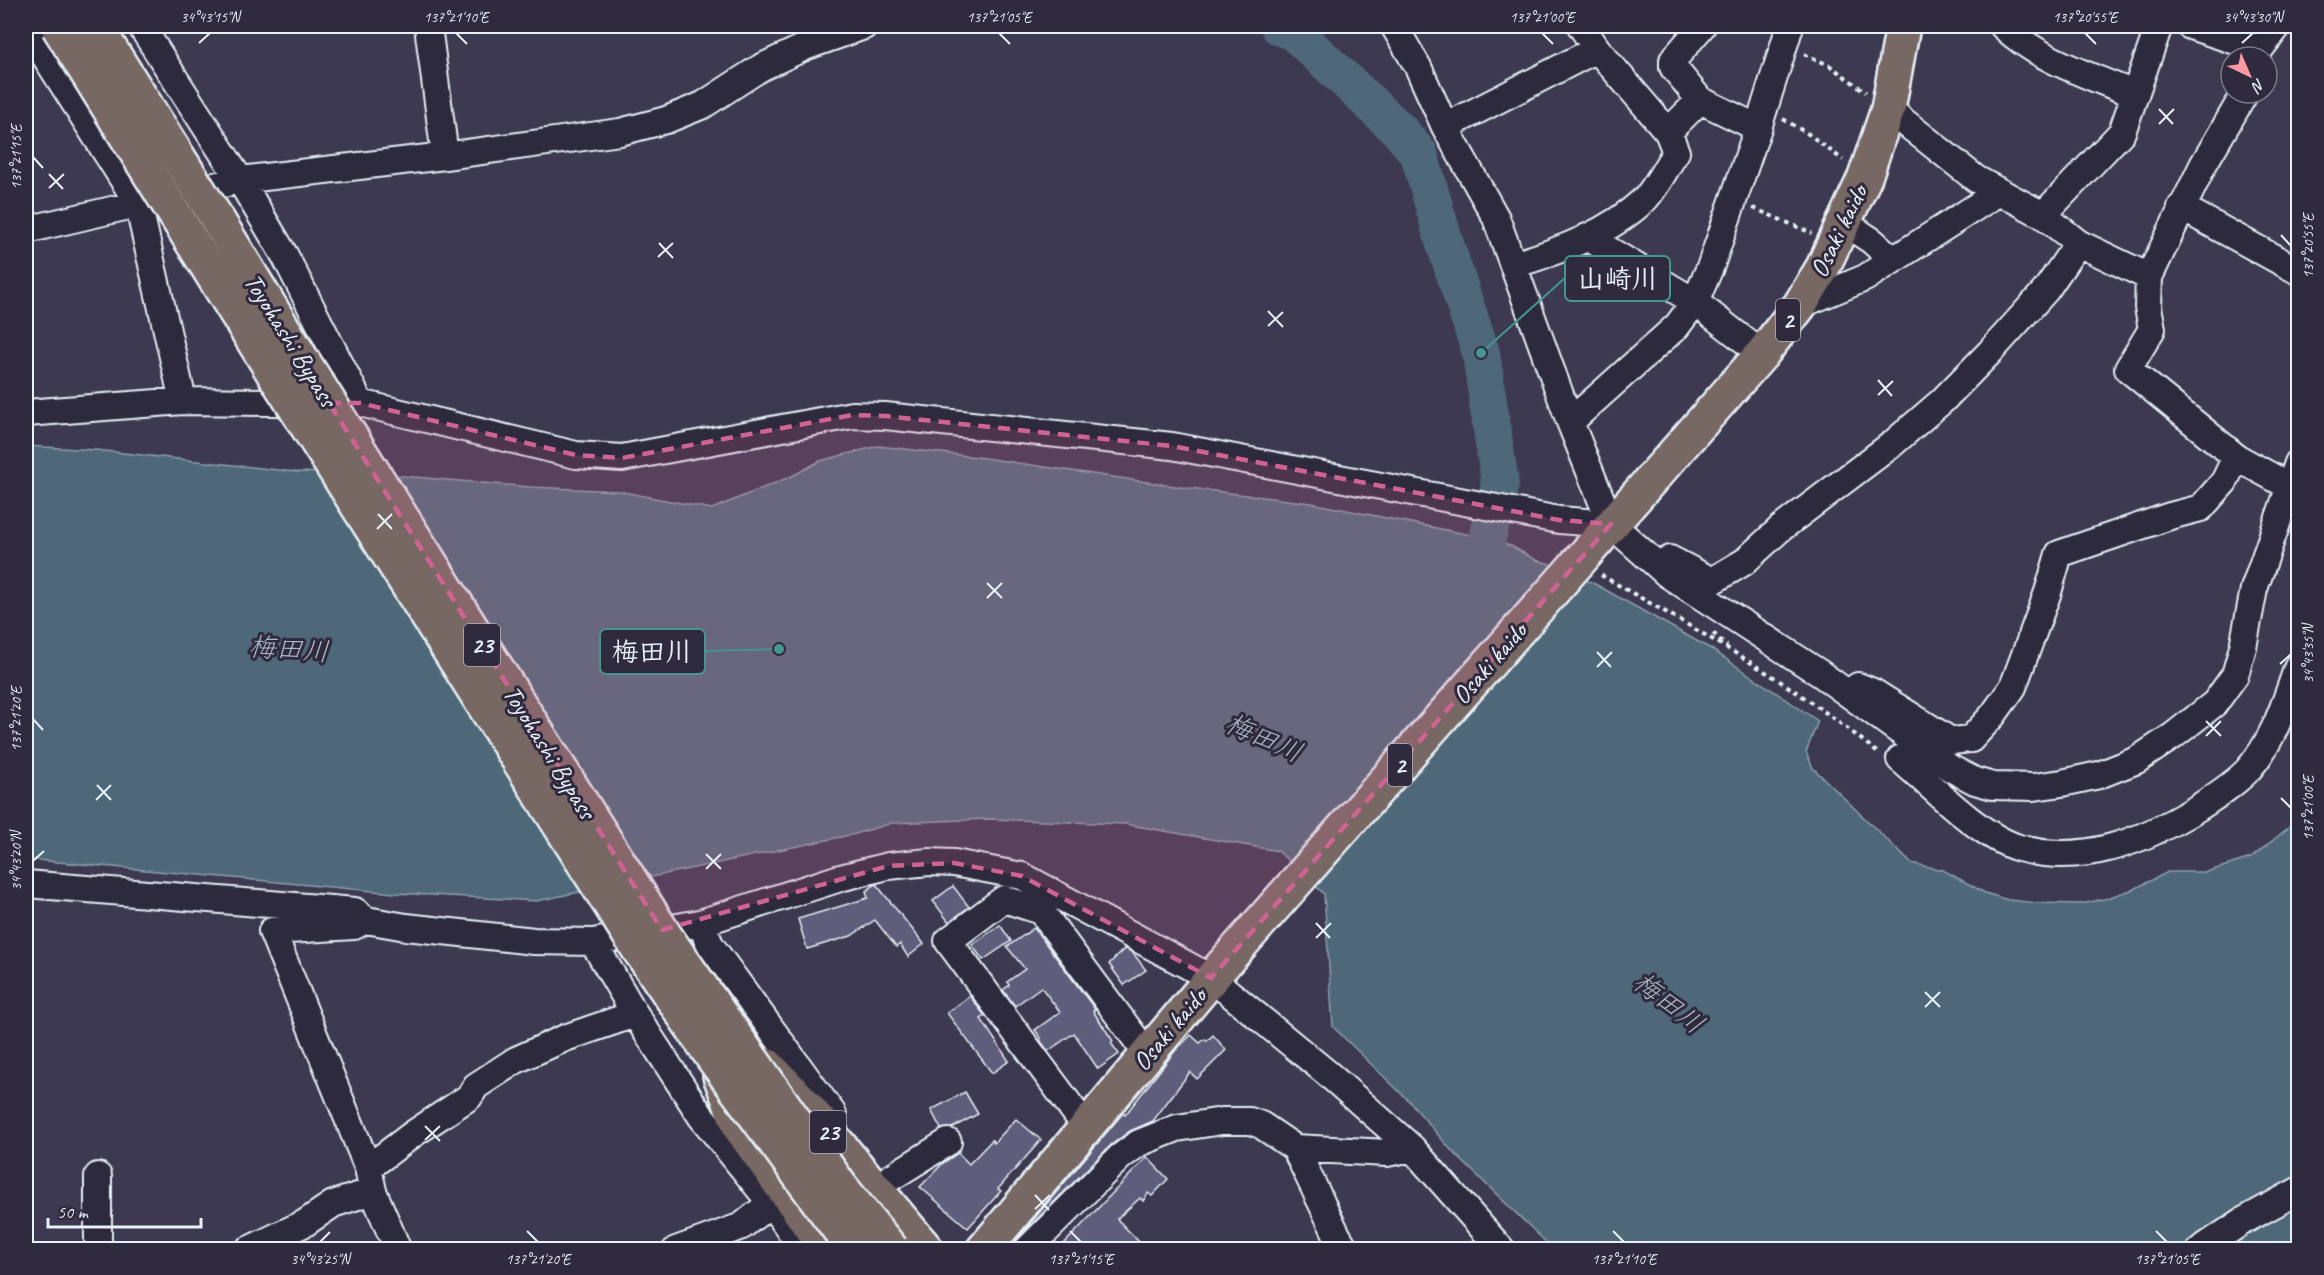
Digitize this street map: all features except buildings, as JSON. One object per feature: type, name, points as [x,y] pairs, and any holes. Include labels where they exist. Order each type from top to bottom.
[{"type":"main road","name":"Toyohashi Bypass","points":[[58,26],[280,384],[637,947],[713,1058],[854,1250]]},
{"type":"main road","name":"Toyohashi Bypass","points":[[96,26],[300,356],[666,937],[841,1186],[892,1250]]},
{"type":"main road","name":"Osaki kaido","points":[[993,1245],[1086,1126],[1216,973],[1587,567],[1800,305],[1823,267],[1865,177],[1888,109],[1903,26]]},
{"type":"main road","name":"23","points":[[725,1020],[804,1103],[927,1250]]},
{"type":"main road","name":"23","points":[[713,1058],[740,1128],[827,1250]]},
{"type":"street","points":[[26,26],[138,203],[183,401]]},
{"type":"street","points":[[141,26],[240,180],[285,256],[360,403]]},
{"type":"street","points":[[428,26],[445,156]]},
{"type":"street","points":[[26,230],[240,180],[445,156],[620,132],[666,120],[703,105],[760,68],[807,46],[864,26]]},
{"type":"street","points":[[1394,26],[1418,67],[1445,127],[1496,218],[1570,422],[1616,529],[1667,574],[1821,674],[1950,768],[1975,781],[1993,786],[2034,787],[2062,783],[2109,771],[2137,760],[2216,703],[2235,675],[2254,589],[2294,475],[2236,457],[2128,369],[2152,329],[2148,307],[2149,277],[2181,207],[2238,105]]},
{"type":"street","points":[[1513,265],[1546,255],[1618,222],[1647,197],[1676,152],[1668,132],[1597,49],[1581,26]]},
{"type":"street","points":[[1702,26],[1673,60],[1673,67],[1700,100],[1761,118]]},
{"type":"street","points":[[2003,26],[2016,38],[2053,61],[2134,94]]},
{"type":"street","points":[[2043,215],[2122,132],[2159,26]]},
{"type":"street","points":[[2190,26],[2238,45]]},
{"type":"street","points":[[2264,45],[2278,26]]},
{"type":"street","points":[[1570,422],[1677,326],[1695,302],[1711,265],[1787,35]]},
{"type":"street","points":[[1445,127],[1597,49]]},
{"type":"street","points":[[1668,132],[1700,100]]},
{"type":"street","points":[[1888,109],[1976,178],[2043,215],[2078,243],[2149,277]]},
{"type":"street","points":[[1800,305],[1865,278],[1999,192]]},
{"type":"street","points":[[2181,207],[2298,271]]},
{"type":"street","points":[[1840,233],[1872,241],[1892,259]]},
{"type":"street","points":[[1587,237],[1695,302],[1762,354]]},
{"type":"street","points":[[26,413],[183,401],[360,403],[576,455],[622,458],[852,414],[885,416],[1172,446],[1616,529],[1712,581],[1744,562],[1780,529],[1891,445],[1942,401],[2046,290],[2078,243]]},
{"type":"street","points":[[1821,674],[1873,692],[1951,741],[1971,739],[1993,715],[2013,687],[2048,592],[2059,554],[2170,516],[2201,508],[2224,482],[2236,457]]},
{"type":"street","points":[[1900,759],[1989,835],[2019,848],[2040,852],[2085,854],[2128,844],[2176,821],[2211,799],[2247,771],[2276,729],[2298,666]]},
{"type":"street","points":[[26,884],[355,911],[366,920],[406,927],[534,941],[593,942],[700,923],[840,878],[888,866],[929,862],[954,863],[1022,876],[1216,973],[1412,1148],[1502,1250]]},
{"type":"street","points":[[1086,1126],[948,941],[1004,899],[1041,911],[1147,1054]]},
{"type":"street","points":[[366,920],[354,926],[272,931],[398,1250]]},
{"type":"street","points":[[700,923],[711,946],[808,1082],[943,1250]]},
{"type":"street","points":[[593,942],[635,1014],[700,1116],[771,1203],[804,1250]]},
{"type":"street","points":[[248,1250],[305,1223],[370,1180],[413,1134],[469,1097],[476,1086],[516,1060],[565,1038],[635,1014]]},
{"type":"street","points":[[1027,1250],[1120,1156],[1139,1143],[1164,1132],[1222,1120],[1261,1125],[1295,1148],[1346,1250]]},
{"type":"street","points":[[887,1180],[948,1142]]},
{"type":"street","points":[[1295,1148],[1387,1153],[1412,1148]]},
{"type":"street","points":[[98,1176],[98,1250]]},
{"type":"street","points":[[2200,1250],[2243,1221],[2298,1191]]},
{"type":"street","points":[[676,1250],[742,1226],[771,1203]]},
{"type":"path","points":[[1787,35],[1888,109]]},
{"type":"path","points":[[1761,118],[1810,135],[1865,177]]},
{"type":"path","points":[[1733,200],[1792,223],[1840,233]]},
{"type":"path","points":[[1587,567],[1747,660],[1840,721],[1893,765],[1900,759]]},
{"type":"highlighted area","points":[[329,403],[360,403],[576,455],[622,458],[852,415],[885,416],[1172,446],[1559,520],[1611,524],[1211,978],[1022,876],[954,863],[888,866],[662,930]]},
{"type":"water","points":[[26,446],[96,450],[296,472],[379,474],[530,487],[618,491],[712,509],[792,476],[820,461],[878,446],[977,457],[1181,487],[1311,503],[1476,536],[1511,546],[1536,560],[1593,583],[1711,649],[1818,721],[1806,752],[1813,768],[1911,863],[1943,870],[1985,893],[2008,900],[2081,904],[2134,889],[2168,872],[2206,872],[2251,858],[2288,828],[2298,809],[2298,1249],[1553,1249],[1451,1150],[1411,1103],[1333,1027],[1324,894],[1278,851],[1125,824],[988,819],[892,823],[855,834],[537,901],[395,893],[26,859]]},
{"type":"waterway","points":[[1279,26],[1294,32],[1399,130],[1419,154],[1444,241],[1481,353],[1500,484],[1475,589]]},
{"type":"place","name":"山崎川","points":[[1481,353]]},
{"type":"place","name":"梅田川","points":[[779,649]]}]
